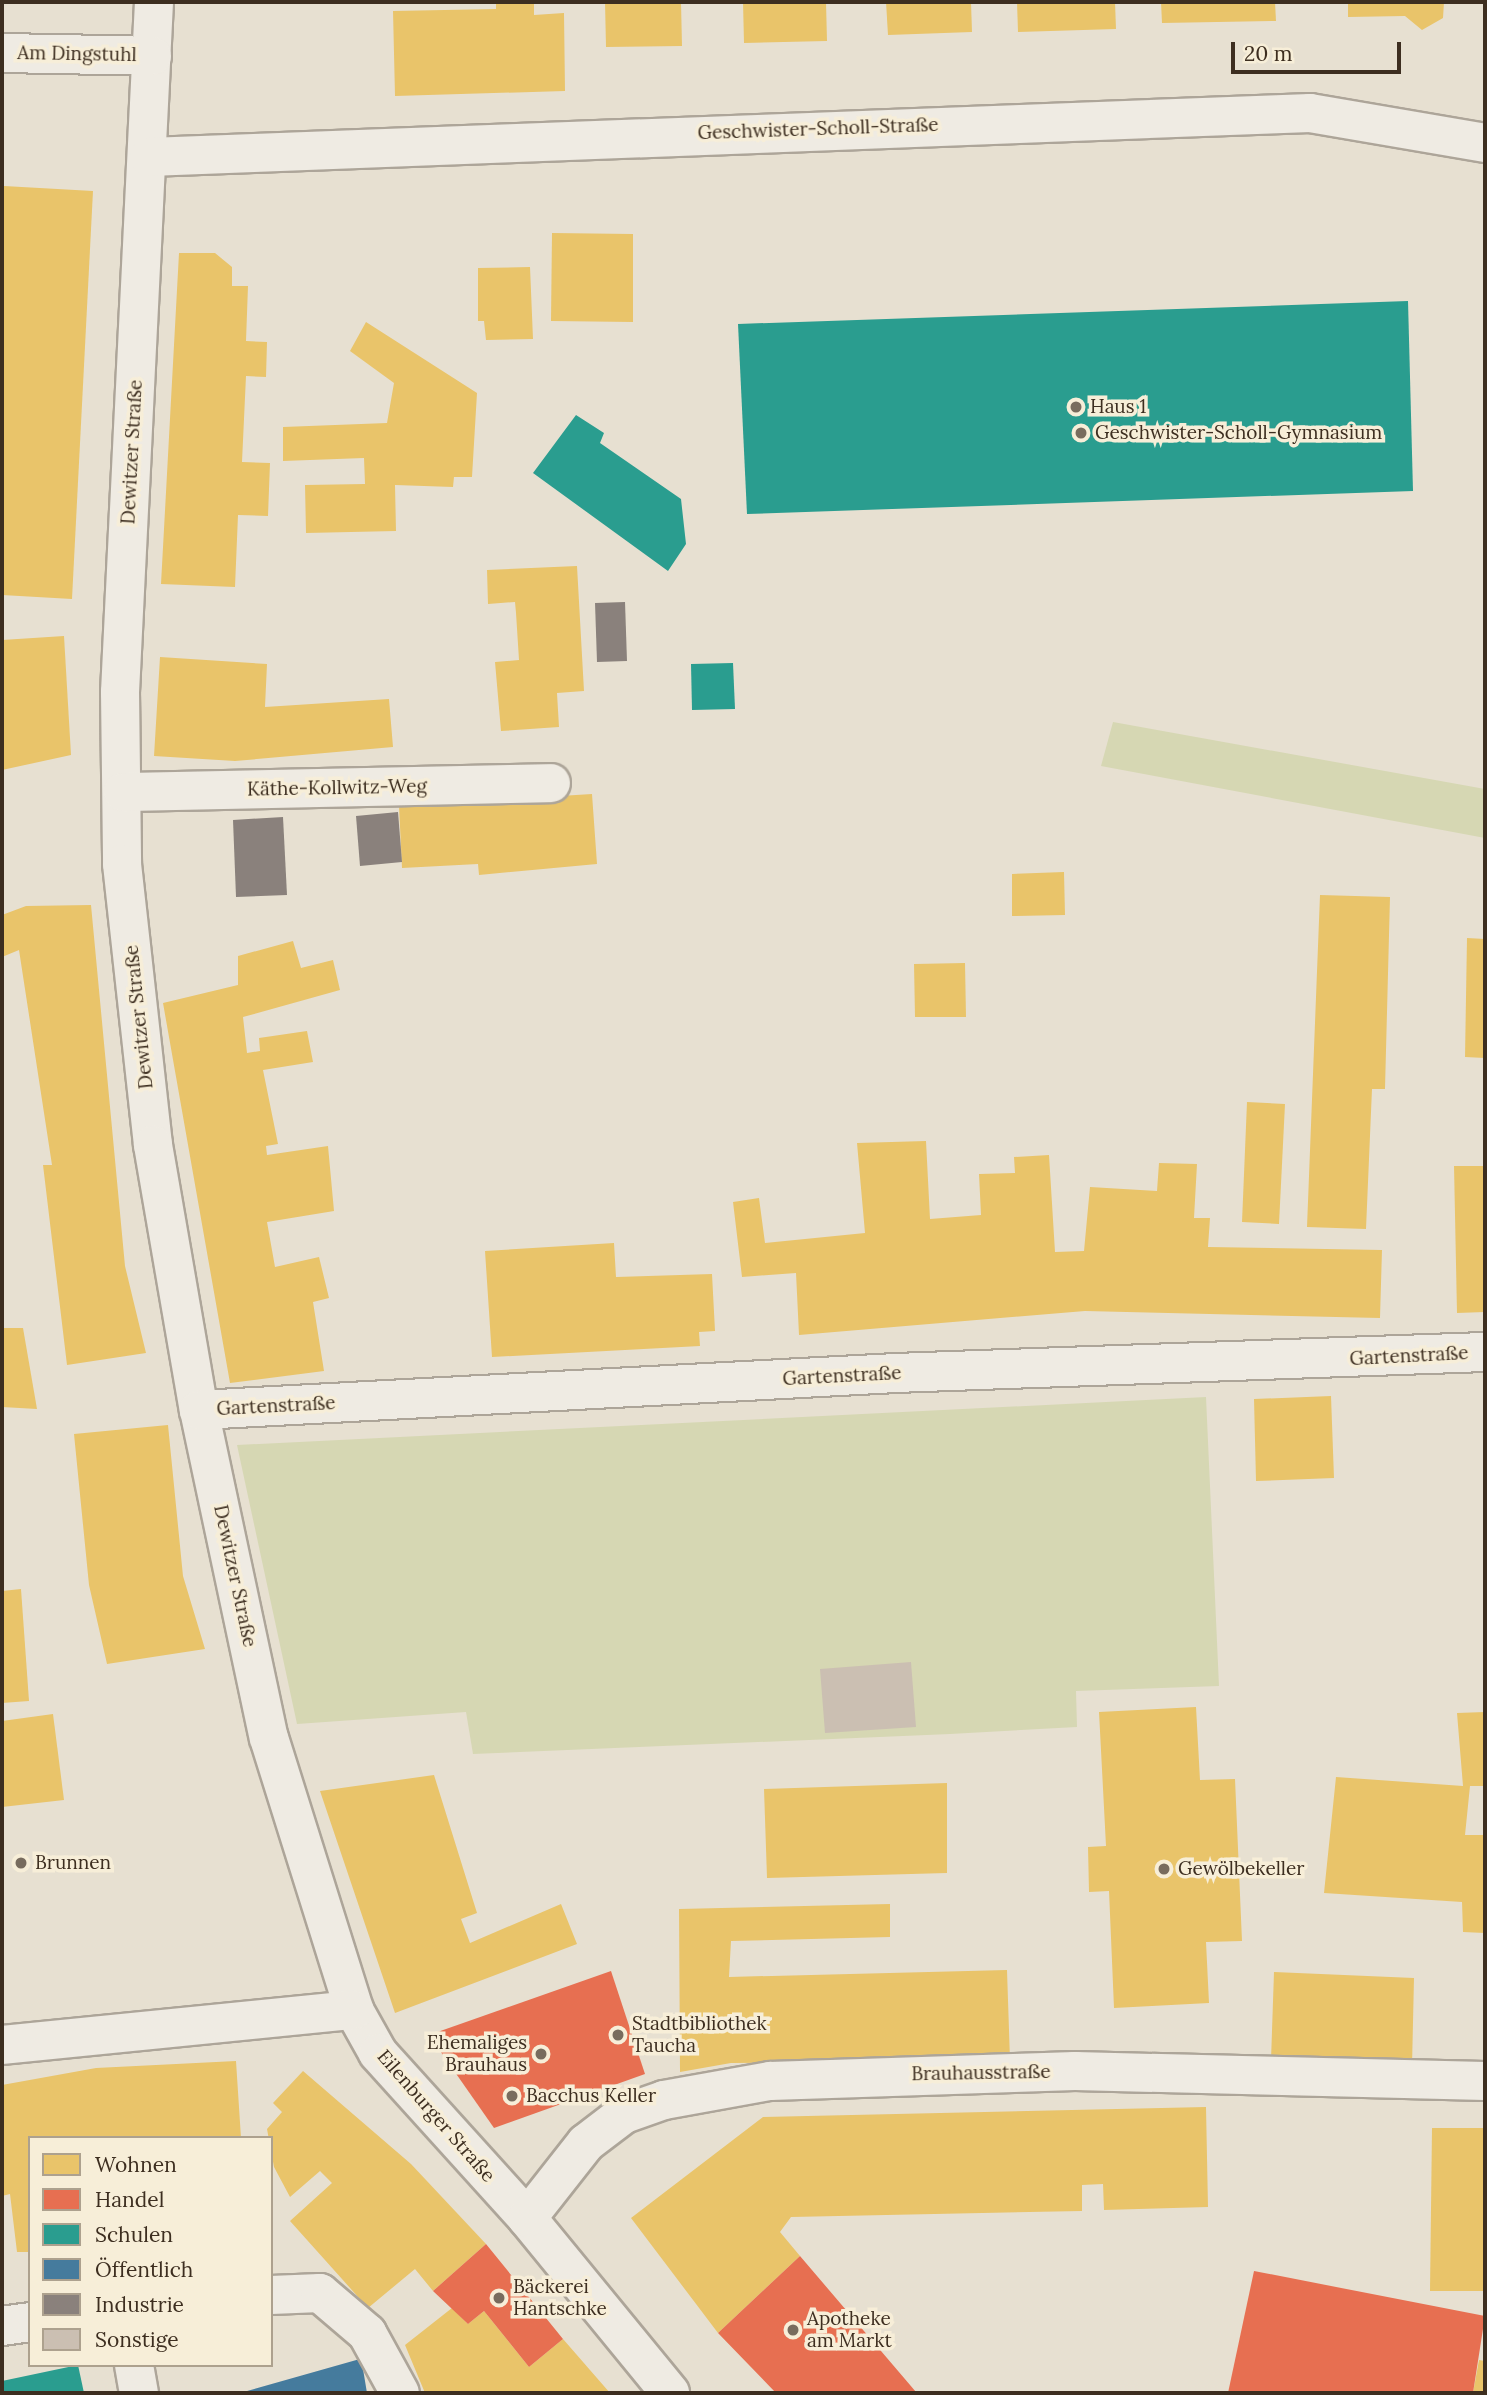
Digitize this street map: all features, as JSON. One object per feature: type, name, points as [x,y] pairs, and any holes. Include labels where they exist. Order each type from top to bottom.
[{"type":"street","name":"Dewitzer Straße","points":[[154,2],[149,158],[120,692],[122,864],[153,1145],[199,1410],[269,1738],[354,2010]]},
{"type":"street","name":"Am Dingstuhl","points":[[2,53],[152,56]]},
{"type":"street","name":"Geschwister-Scholl-Straße","points":[[149,158],[1310,113],[1485,144]]},
{"type":"street","name":"Käthe-Kollwitz-Weg","points":[[123,792],[551,783]]},
{"type":"street","name":"Gartenstraße","points":[[199,1410],[895,1373],[1485,1352]]},
{"type":"street","points":[[2,2045],[354,2010]]},
{"type":"street","name":"Eilenburger Straße","points":[[354,2010],[378,2053],[527,2218],[670,2393]]},
{"type":"street","name":"Brauhausstraße","points":[[527,2218],[586,2143],[624,2114],[664,2100],[770,2081],[1075,2071],[1485,2081]]},
{"type":"street","points":[[273,2295],[320,2293],[367,2333],[400,2393]]},
{"type":"street","points":[[2,2326],[28,2322]]},
{"type":"street","points":[[134,2367],[139,2393]]},
{"type":"green space","points":[[1113,722],[1485,789],[1485,838],[1101,766]]},
{"type":"green space","points":[[1206,1397],[1219,1686],[1076,1691],[1077,1727],[950,1734],[473,1754],[466,1712],[297,1724],[237,1445]]},
{"type":"building: Wohnen","points":[[496,2],[534,2],[534,15],[564,13],[565,91],[395,96],[393,11],[496,9]]},
{"type":"building: Wohnen","points":[[605,2],[681,2],[682,46],[606,47]]},
{"type":"building: Wohnen","points":[[743,2],[826,2],[827,41],[744,43]]},
{"type":"building: Wohnen","points":[[886,2],[971,2],[972,32],[888,35]]},
{"type":"building: Wohnen","points":[[1017,2],[1115,2],[1116,29],[1018,32]]},
{"type":"building: Wohnen","points":[[1161,2],[1275,2],[1276,21],[1162,23]]},
{"type":"building: Wohnen","points":[[1348,2],[1444,2],[1443,18],[1422,30],[1405,16],[1348,17]]},
{"type":"building: Wohnen","points":[[4,186],[93,191],[72,599],[2,595]]},
{"type":"building: Wohnen","points":[[552,233],[633,234],[633,322],[551,321]]},
{"type":"building: Wohnen","points":[[179,253],[215,253],[232,267],[232,286],[248,286],[246,341],[267,342],[266,377],[246,376],[242,462],[270,463],[268,516],[238,515],[235,587],[161,584]]},
{"type":"building: Wohnen","points":[[530,267],[533,339],[486,340],[484,321],[478,321],[478,268]]},
{"type":"building: Wohnen","points":[[366,322],[477,393],[472,477],[454,477],[453,487],[395,485],[396,531],[306,533],[305,485],[365,484],[364,458],[283,461],[283,427],[387,423],[394,383],[350,351]]},
{"type":"building: Wohnen","points":[[577,566],[584,691],[557,693],[559,727],[501,731],[495,662],[519,660],[516,613],[515,602],[488,604],[487,570]]},
{"type":"building: Wohnen","points":[[64,636],[71,755],[2,770],[2,640]]},
{"type":"building: Wohnen","points":[[160,657],[267,664],[265,707],[389,699],[393,747],[235,761],[154,756]]},
{"type":"building: Wohnen","points":[[592,794],[597,864],[479,875],[478,864],[402,868],[399,806]]},
{"type":"building: Wohnen","points":[[1064,872],[1065,915],[1012,916],[1012,874]]},
{"type":"building: Wohnen","points":[[1320,895],[1390,897],[1385,1089],[1372,1089],[1366,1229],[1307,1227]]},
{"type":"building: Wohnen","points":[[91,905],[125,1266],[146,1353],[67,1365],[43,1165],[52,1165],[19,950],[2,957],[2,915],[26,906]]},
{"type":"building: Wohnen","points":[[1467,938],[1485,939],[1485,1058],[1465,1057]]},
{"type":"building: Wohnen","points":[[293,941],[301,968],[333,960],[340,990],[243,1017],[247,1053],[260,1051],[259,1038],[307,1031],[313,1062],[263,1070],[278,1144],[266,1146],[267,1155],[328,1146],[334,1211],[267,1222],[275,1267],[319,1257],[329,1298],[313,1302],[324,1371],[230,1383],[163,1003],[238,985],[238,956]]},
{"type":"building: Wohnen","points":[[965,963],[966,1017],[915,1017],[914,964]]},
{"type":"building: Wohnen","points":[[1247,1102],[1285,1104],[1279,1224],[1242,1222]]},
{"type":"building: Wohnen","points":[[926,1141],[930,1219],[981,1215],[979,1174],[1015,1173],[1014,1157],[1049,1155],[1055,1252],[1084,1251],[1090,1187],[1157,1191],[1159,1163],[1197,1164],[1194,1218],[1210,1218],[1208,1247],[1382,1250],[1380,1318],[1085,1311],[799,1335],[796,1273],[742,1277],[733,1202],[759,1198],[765,1243],[865,1233],[857,1143]]},
{"type":"building: Wohnen","points":[[1454,1166],[1485,1166],[1485,1312],[1457,1313]]},
{"type":"building: Wohnen","points":[[614,1243],[616,1277],[712,1274],[715,1331],[699,1332],[700,1346],[492,1357],[485,1251]]},
{"type":"building: Wohnen","points":[[2,1328],[23,1328],[37,1409],[2,1407]]},
{"type":"building: Wohnen","points":[[1331,1396],[1334,1478],[1256,1481],[1254,1399]]},
{"type":"building: Wohnen","points":[[168,1425],[183,1576],[205,1649],[107,1664],[89,1585],[74,1434]]},
{"type":"building: Wohnen","points":[[21,1589],[29,1701],[2,1703],[2,1591]]},
{"type":"building: Wohnen","name":"Gewölbekeller","points":[[1196,1707],[1200,1780],[1235,1779],[1242,1941],[1206,1942],[1209,2003],[1114,2008],[1109,1891],[1089,1892],[1088,1847],[1106,1846],[1099,1712]]},
{"type":"building: Wohnen","points":[[1485,1712],[1485,1786],[1470,1786],[1465,1835],[1485,1835],[1485,1933],[1463,1932],[1462,1902],[1324,1893],[1336,1777],[1463,1786],[1457,1713]]},
{"type":"building: Wohnen","points":[[53,1714],[64,1800],[2,1807],[2,1721]]},
{"type":"building: Wohnen","points":[[434,1775],[477,1913],[461,1919],[470,1943],[561,1904],[577,1944],[395,2013],[320,1791]]},
{"type":"building: Wohnen","points":[[947,1783],[947,1873],[767,1878],[764,1789]]},
{"type":"building: Wohnen","points":[[890,1904],[890,1937],[731,1941],[729,1977],[1007,1970],[1010,2060],[731,2063],[680,2072],[679,1909]]},
{"type":"building: Wohnen","points":[[1274,1972],[1414,1978],[1412,2067],[1271,2060]]},
{"type":"building: Wohnen","points":[[236,2061],[241,2136],[28,2136],[28,2252],[17,2252],[10,2194],[2,2196],[2,2085],[96,2068]]},
{"type":"building: Wohnen","points":[[303,2071],[411,2164],[486,2244],[433,2291],[415,2269],[368,2308],[290,2221],[332,2183],[320,2171],[290,2197],[274,2167],[273,2136],[268,2136],[267,2129],[282,2112],[273,2103]]},
{"type":"building: Wohnen","points":[[1206,2107],[1208,2207],[1104,2210],[1103,2184],[1082,2185],[1082,2211],[791,2217],[780,2232],[800,2256],[718,2333],[631,2218],[763,2117]]},
{"type":"building: Wohnen","points":[[1432,2128],[1485,2128],[1485,2291],[1430,2291]]},
{"type":"building: Wohnen","points":[[452,2308],[468,2324],[484,2311],[529,2367],[563,2339],[610,2393],[425,2393],[405,2345]]},
{"type":"building: Wohnen","points":[[1479,2360],[1485,2361],[1485,2393],[1473,2393]]},
{"type":"building: Handel","name":"Ehemaliges Brauhaus","points":[[611,1971],[645,2074],[494,2128],[429,2035]]},
{"type":"building: Handel","points":[[486,2244],[563,2339],[529,2367],[484,2311],[468,2324],[433,2291]]},
{"type":"building: Handel","points":[[800,2256],[916,2392],[930,2393],[776,2393],[718,2333]]},
{"type":"building: Handel","points":[[1254,2271],[1485,2316],[1473,2393],[1228,2393]]},
{"type":"building: Schulen","name":"Haus 1","points":[[1408,301],[1413,491],[747,514],[738,324]]},
{"type":"building: Schulen","points":[[576,415],[604,433],[600,443],[681,499],[686,544],[668,571],[533,473]]},
{"type":"building: Schulen","points":[[733,663],[735,709],[692,710],[691,664]]},
{"type":"building: Schulen","points":[[78,2367],[84,2393],[2,2393],[2,2381]]},
{"type":"building: Öffentlich","points":[[374,2355],[376,2366],[363,2369],[367,2393],[240,2393]]},
{"type":"building: Industrie","points":[[625,602],[627,661],[597,662],[595,603]]},
{"type":"building: Industrie","points":[[398,812],[402,862],[360,866],[356,816]]},
{"type":"building: Industrie","points":[[283,817],[287,895],[236,897],[233,820]]},
{"type":"building: Sonstige","points":[[911,1662],[916,1727],[825,1733],[820,1669]]},
{"type":"place","name":"Haus 1","points":[[1076,407]]},
{"type":"place","name":"Geschwister-Scholl-Gymnasium","points":[[1081,433]]},
{"type":"place","name":"Brunnen","points":[[21,1863]]},
{"type":"place","name":"Gewölbekeller","points":[[1164,1869]]},
{"type":"place","name":"Stadtbibliothek Taucha","points":[[618,2035]]},
{"type":"place","name":"Ehemaliges Brauhaus","points":[[541,2054]]},
{"type":"place","name":"Bacchus Keller","points":[[512,2096]]},
{"type":"place","name":"Bäckerei Hantschke","points":[[499,2298]]},
{"type":"place","name":"Apotheke am Markt","points":[[793,2330]]}]
